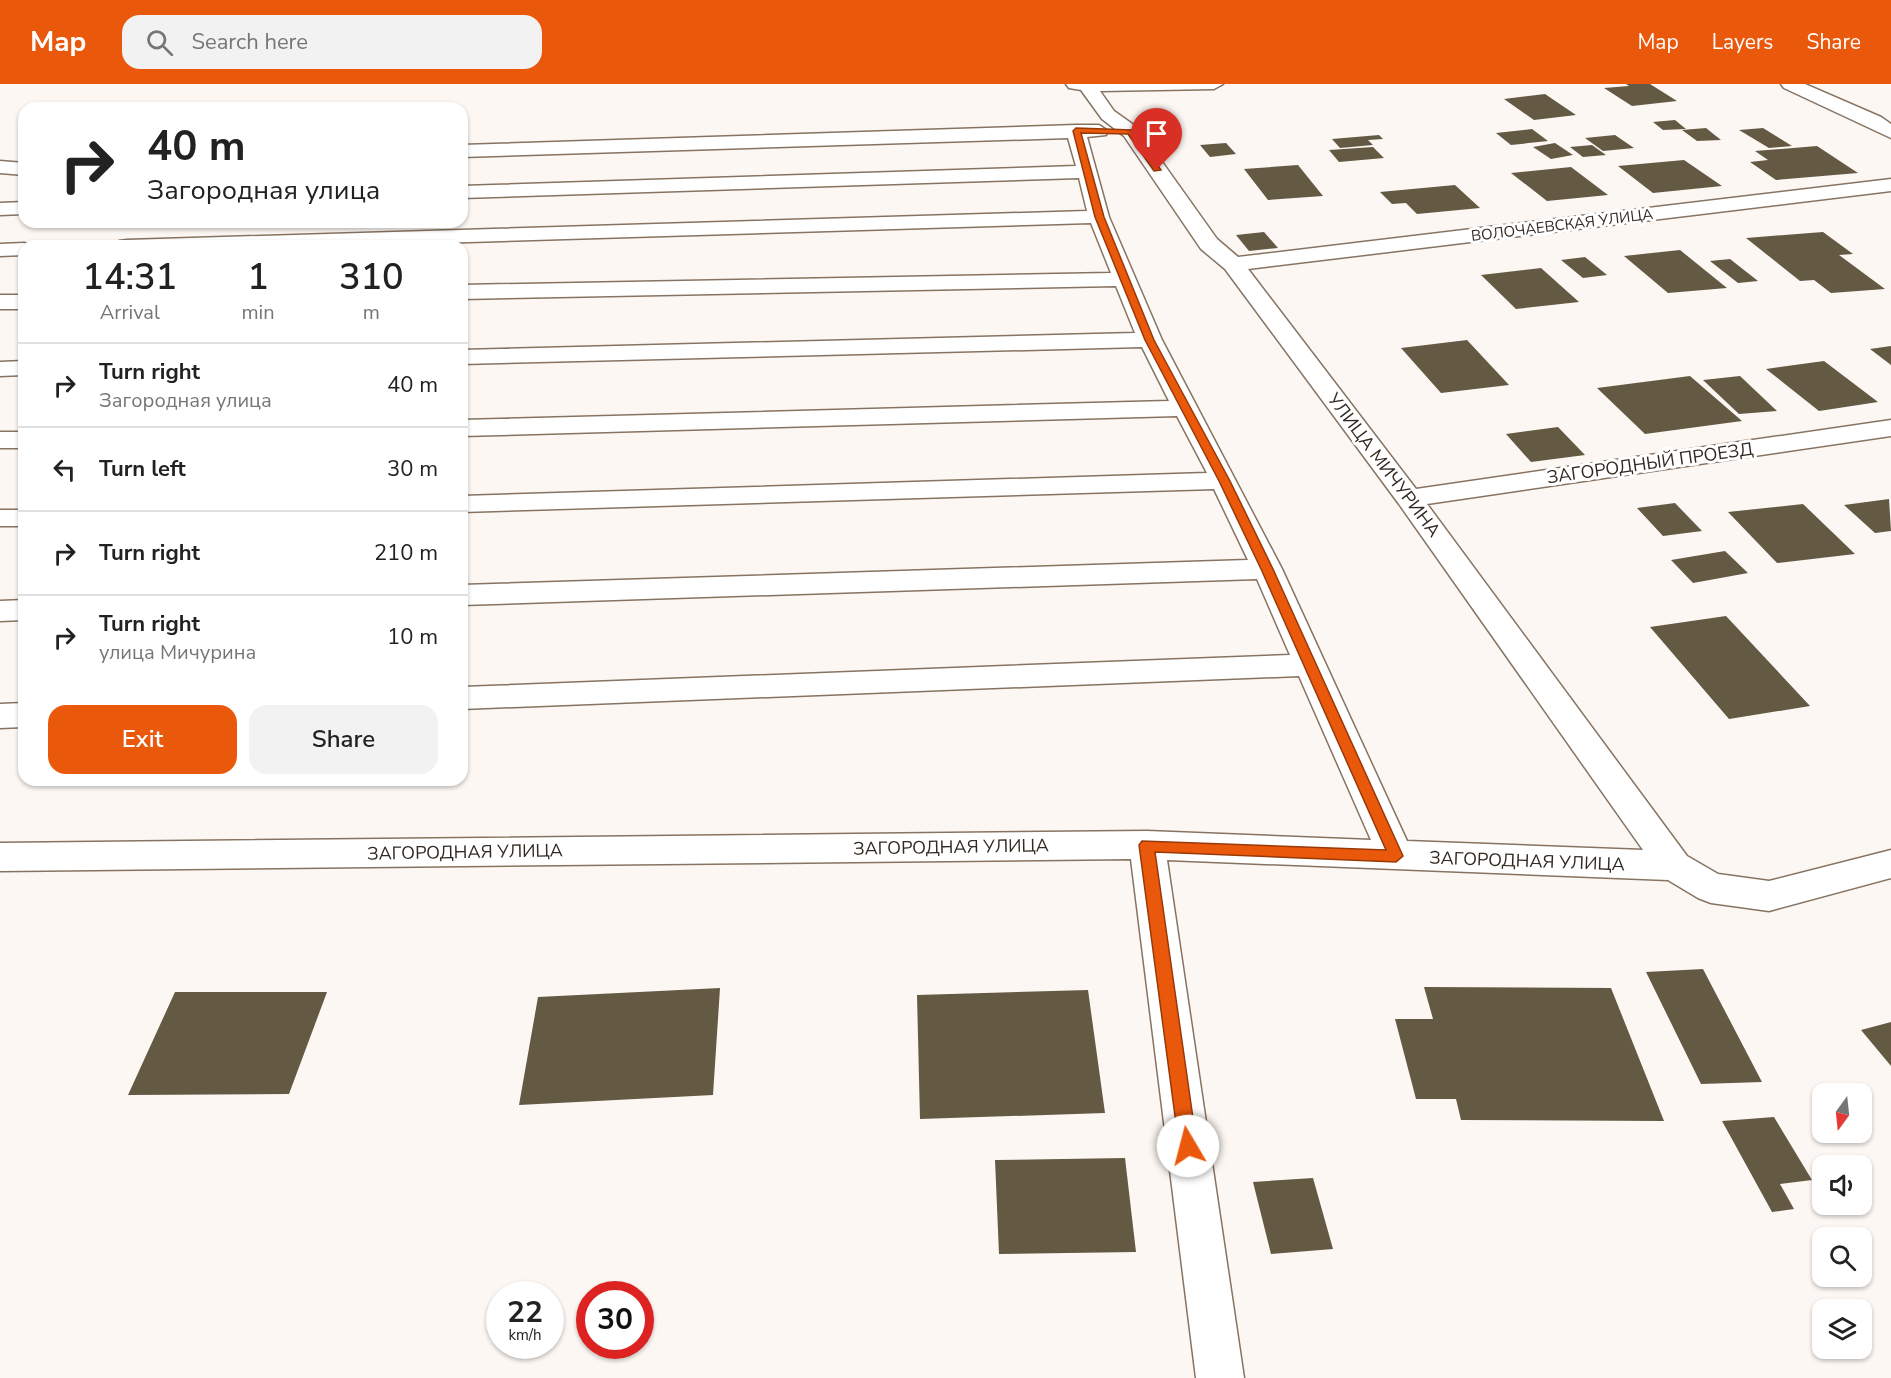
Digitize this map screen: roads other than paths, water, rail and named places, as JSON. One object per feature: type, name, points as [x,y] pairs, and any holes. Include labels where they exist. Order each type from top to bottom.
[{"type":"street","points":[[1081,85],[1214,84]]},
{"type":"street","points":[[1790,84],[1875,121],[1891,132]]},
{"type":"street","name":"УЛИЦА МИЧУРИНА","points":[[1081,85],[1108,115],[1131,132],[1209,244],[1233,264],[1409,498],[1674,866]]},
{"type":"street","points":[[1076,131],[1099,217],[1123,279],[1150,340],[1187,408],[1267,569],[1396,856]]},
{"type":"street","points":[[468,151],[1076,131],[1131,132]]},
{"type":"street","points":[[0,167],[18,168]]},
{"type":"street","points":[[468,192],[1087,172]]},
{"type":"street","name":"ВОЛОЧАЕВСКАЯ УЛИЦА","points":[[1233,264],[1891,185]]},
{"type":"street","points":[[0,210],[18,208]]},
{"type":"street","points":[[328,240],[1099,217]]},
{"type":"street","points":[[0,250],[18,249]]},
{"type":"street","points":[[468,292],[1123,279]]},
{"type":"street","points":[[0,302],[18,302]]},
{"type":"street","points":[[468,357],[1150,340]]},
{"type":"street","points":[[0,369],[18,368]]},
{"type":"street","points":[[468,428],[1187,408]]},
{"type":"street","name":"ЗАГОРОДНЫЙ ПРОЕЗД","points":[[1409,498],[1891,428]]},
{"type":"street","points":[[0,440],[18,440]]},
{"type":"street","points":[[468,504],[1224,481]]},
{"type":"street","points":[[0,518],[18,518]]},
{"type":"street","points":[[468,596],[1267,569]]},
{"type":"street","points":[[0,611],[18,610]]},
{"type":"street","points":[[468,698],[1310,665]]},
{"type":"street","points":[[0,716],[18,716]]},
{"type":"street","points":[[1147,845],[1220,1378]]},
{"type":"street","name":"ЗАГОРОДНАЯ УЛИЦА","points":[[0,857],[1147,845],[1674,866],[1711,888],[1769,896],[1891,864]]}]
